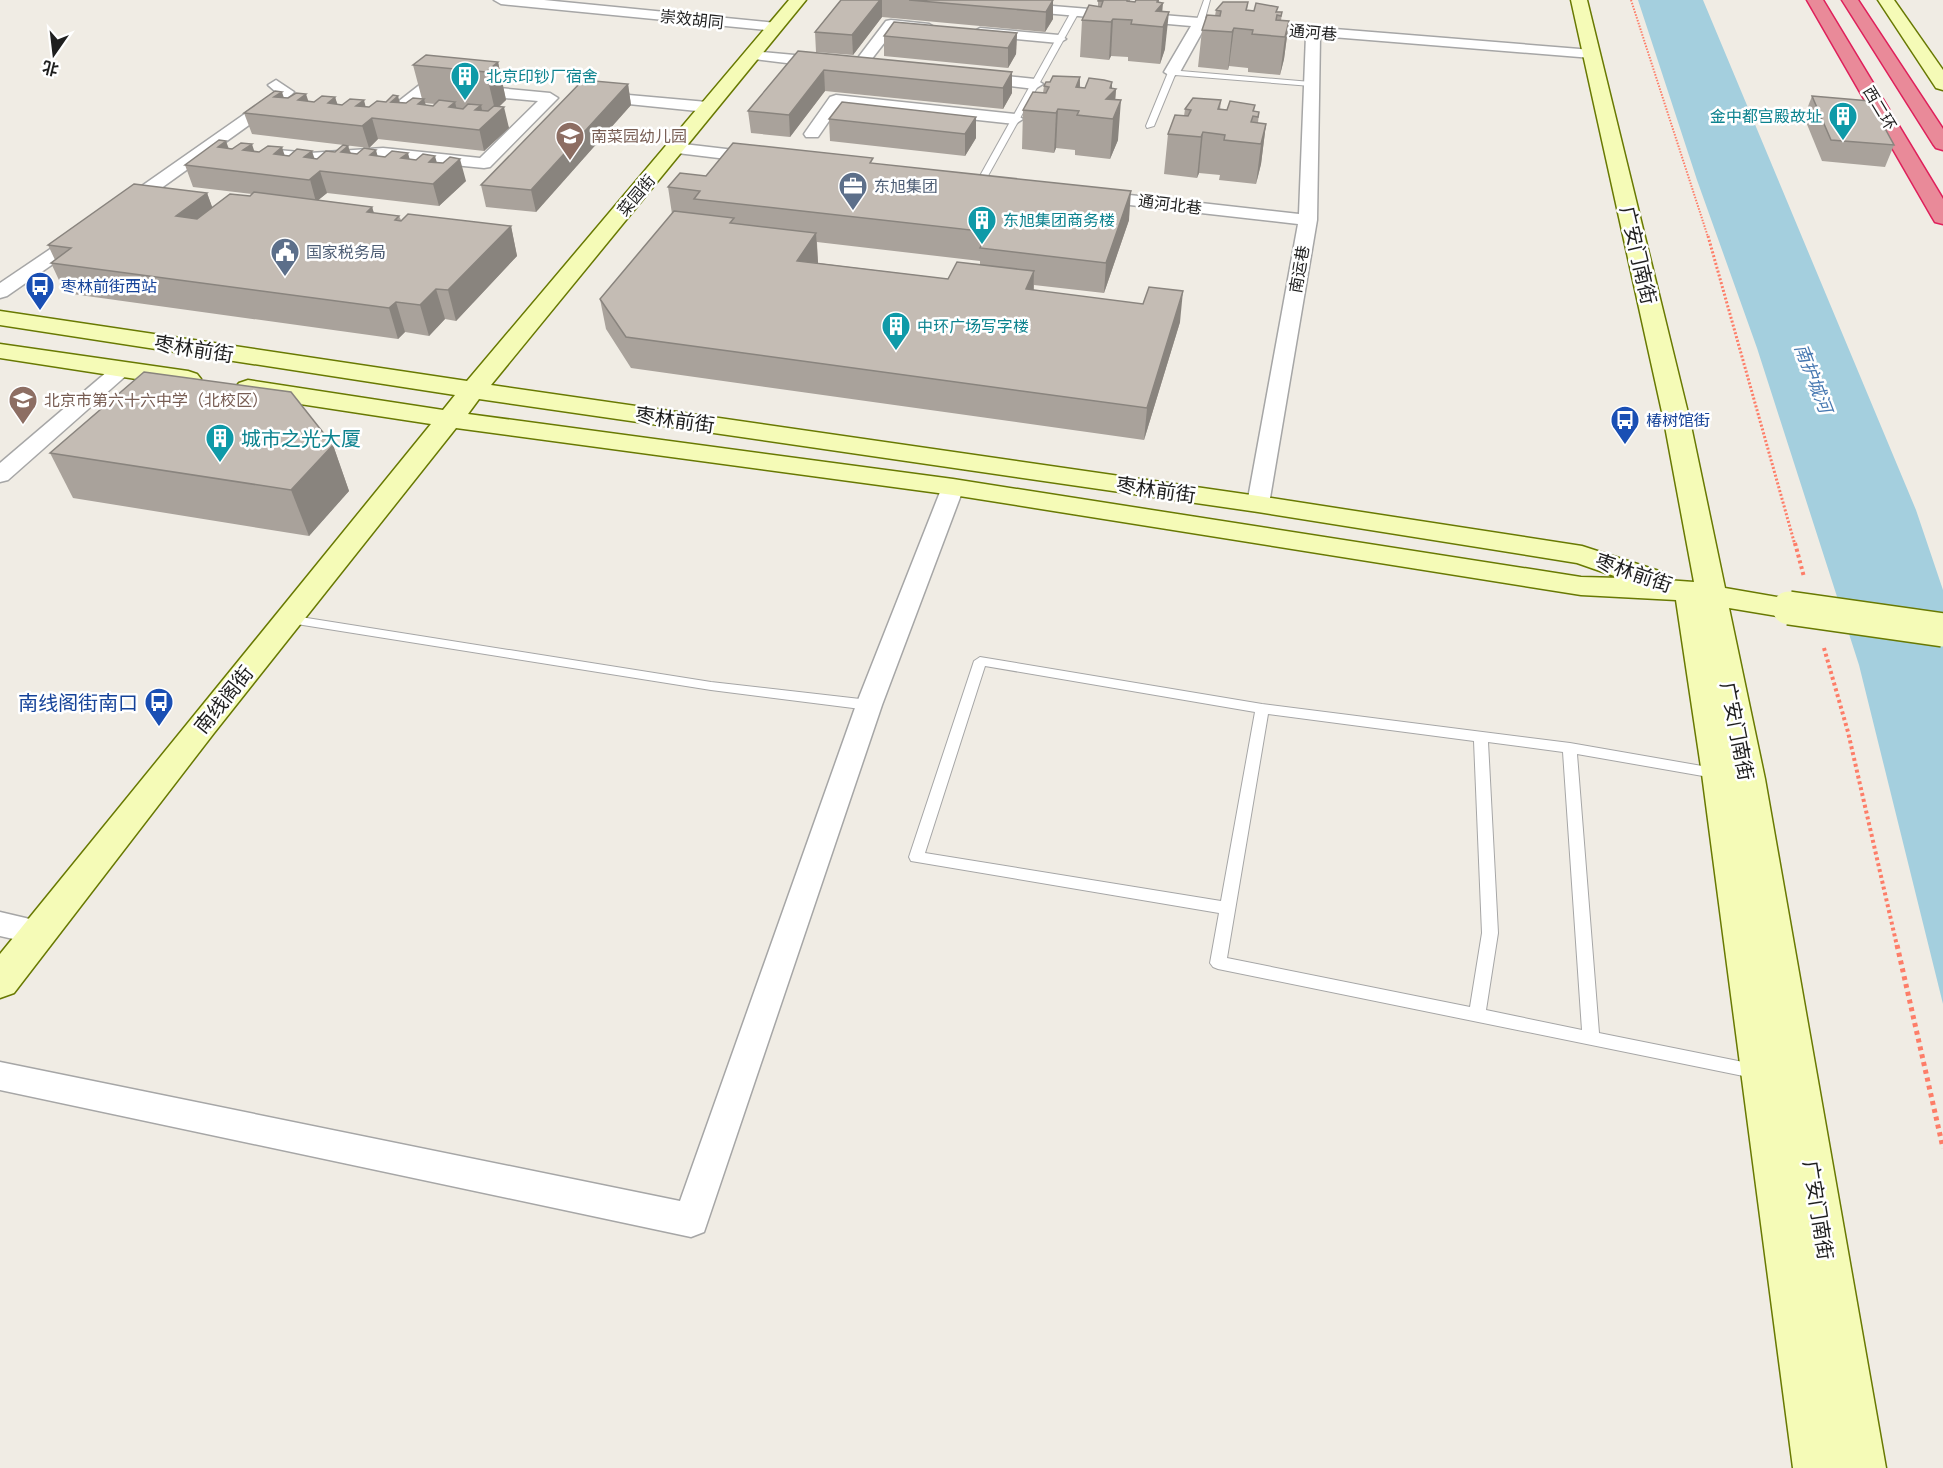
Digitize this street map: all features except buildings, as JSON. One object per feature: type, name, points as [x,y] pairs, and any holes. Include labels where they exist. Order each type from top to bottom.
[{"type":"highway","name":"西二环","points":[[1815,0],[1943,218]]},
{"type":"highway","name":"西二环","points":[[1850,0],[1943,144]]},
{"type":"street","name":"崇效胡同","points":[[501,0],[776,27]]},
{"type":"street","name":"菜园街","points":[[449,419],[798,0]]},
{"type":"street","name":"广安门南街","points":[[1567,0],[1585,54]]},
{"type":"street","name":"广安门南街","points":[[1579,0],[1585,54],[1671,492],[1699,593],[1734,777],[1798,1080],[1861,1468]]},
{"type":"street","points":[[1886,0],[1936,64],[1943,84]]},
{"type":"street","name":"通河巷","points":[[995,6],[1585,54]]},
{"type":"street","points":[[1172,72],[1200,22]]},
{"type":"street","points":[[848,65],[891,24],[947,29]]},
{"type":"street","points":[[970,31],[1059,39]]},
{"type":"street","name":"南运巷","points":[[1258,504],[1308,220],[1313,32]]},
{"type":"street","points":[[751,55],[882,69]]},
{"type":"street","points":[[964,77],[1035,84]]},
{"type":"street","points":[[0,292],[208,149],[286,92],[276,85]]},
{"type":"street","points":[[360,110],[394,113],[427,86],[550,98],[571,96],[707,107]]},
{"type":"street","points":[[265,154],[310,158],[383,153],[484,163],[550,98]]},
{"type":"street","points":[[812,134],[836,100],[1015,119]]},
{"type":"street","points":[[675,148],[780,160]]},
{"type":"street","points":[[208,149],[231,151]]},
{"type":"street","points":[[974,182],[1003,185]]},
{"type":"street","name":"通河北巷","points":[[1074,193],[1308,220]]},
{"type":"street","name":"枣林前街","points":[[0,318],[473,390],[1258,504],[1582,555],[1699,593]]},
{"type":"street","name":"枣林前街","points":[[0,351],[449,419],[953,487],[1581,586],[1699,593]]},
{"type":"street","points":[[0,475],[122,369]]},
{"type":"street","name":"南线阁街","points":[[0,982],[202,725],[449,419]]},
{"type":"street","points":[[0,1076],[692,1220],[869,705],[953,487]]},
{"type":"street","points":[[1699,593],[1797,596],[1943,630]]},
{"type":"street","name":"广安门南街","points":[[1734,777],[1760,1072],[1818,1468]]},
{"type":"street","points":[[0,924],[40,933]]},
{"type":"lane","points":[[1200,22],[1207,0]]},
{"type":"lane","points":[[974,182],[1015,119],[1075,12]]},
{"type":"lane","points":[[1150,126],[1172,72],[1311,84]]},
{"type":"lane","points":[[288,619],[711,686],[869,705]]},
{"type":"lane","points":[[1227,908],[915,857],[980,661],[1262,709],[1570,748],[1734,777]]},
{"type":"lane","points":[[1262,709],[1218,963],[1798,1080]]},
{"type":"lane","points":[[1477,1015],[1490,933],[1481,736]]},
{"type":"lane","points":[[1570,748],[1591,1039]]},
{"type":"path","points":[[1631,0],[1710,242],[1797,596]]},
{"type":"path","points":[[1822,641],[1848,732],[1943,1148]]},
{"type":"water","name":"南护城河","points":[[1638,0],[1703,0],[1916,510],[1943,590],[1943,1004],[1859,665],[1757,348],[1697,180]]},
{"type":"place","name":"北京印钞厂宿舍","points":[[465,102]]},
{"type":"place","name":"金中都宫殿故址","points":[[1843,142]]},
{"type":"place","name":"南菜园幼儿园","points":[[570,162]]},
{"type":"place","name":"东旭集团","points":[[853,212]]},
{"type":"place","name":"东旭集团商务楼","points":[[982,246]]},
{"type":"place","name":"国家税务局","points":[[285,278]]},
{"type":"place","name":"枣林前街西站","points":[[40,312]]},
{"type":"place","name":"中环广场写字楼","points":[[896,352]]},
{"type":"place","name":"北京市第六十六中学（北校区）","points":[[23,426]]},
{"type":"place","name":"椿树馆街","points":[[1625,446]]},
{"type":"place","name":"城市之光大厦","points":[[220,464]]},
{"type":"place","name":"南线阁街南口","points":[[159,728]]}]
